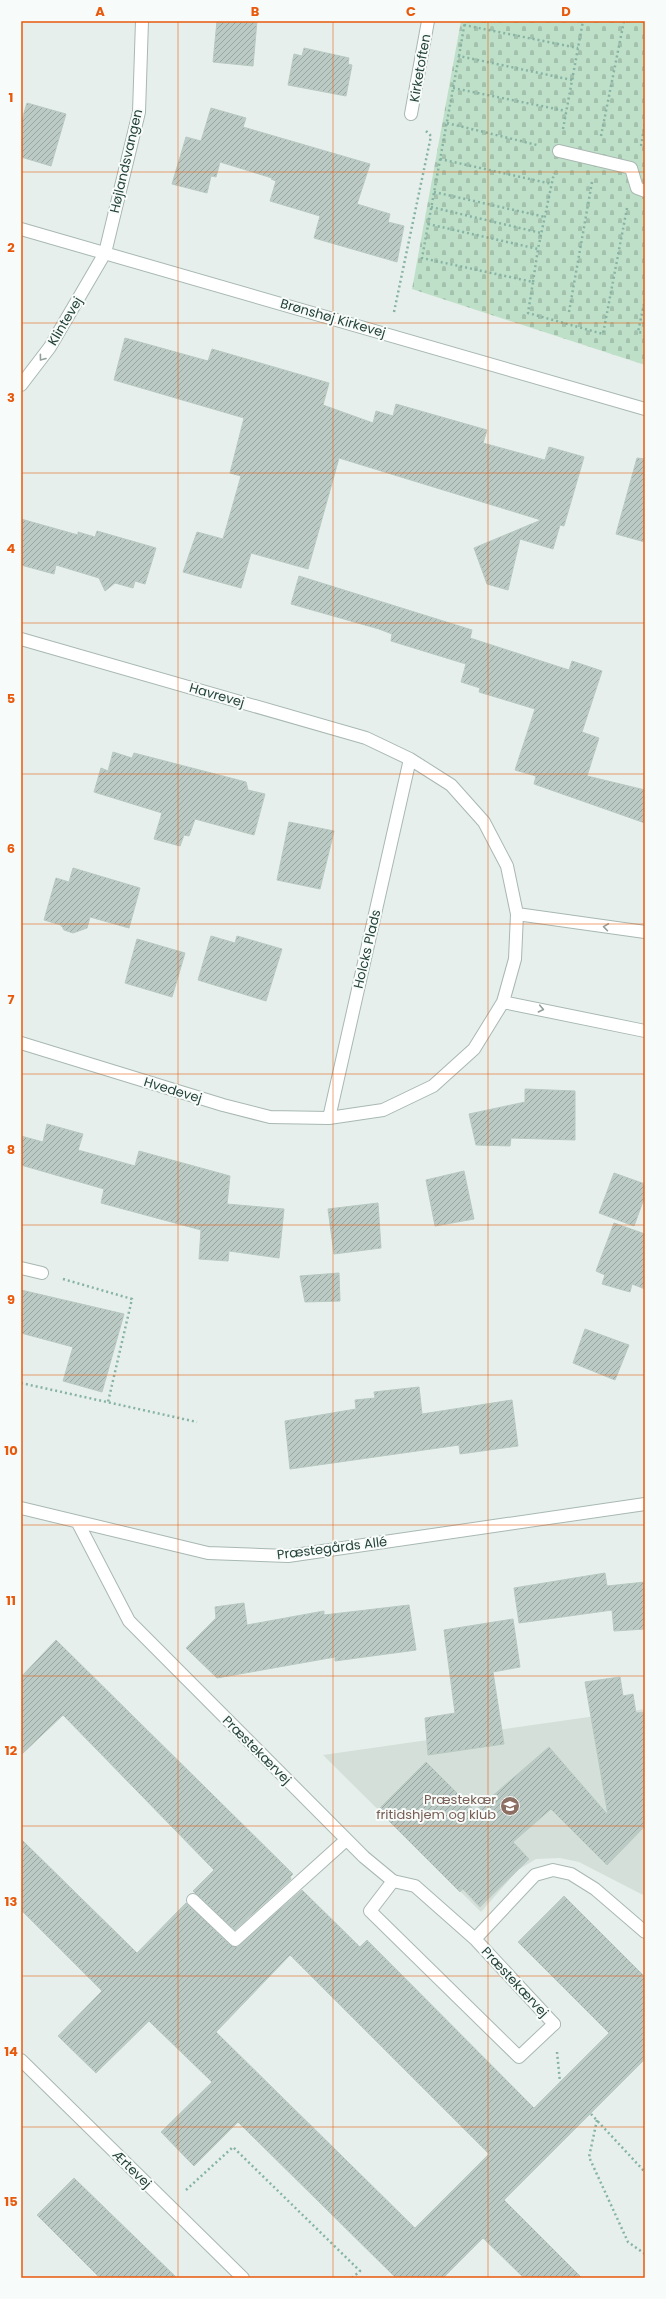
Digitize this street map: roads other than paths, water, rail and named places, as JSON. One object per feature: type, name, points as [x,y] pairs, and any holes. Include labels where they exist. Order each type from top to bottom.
[{"type":"street","name":"Højlandsvangen","points":[[105,253],[139,112],[142,21]]},
{"type":"street","name":"Kirketoften","points":[[411,114],[428,21]]},
{"type":"street","points":[[559,151],[631,168],[633,180],[637,188],[645,192]]},
{"type":"street","name":"Brønshøj Kirkevej","points":[[21,229],[645,409]]},
{"type":"street","name":"Klintevej","points":[[21,385],[50,347],[105,253]]},
{"type":"street","name":"Havrevej","points":[[21,639],[366,738],[410,758]]},
{"type":"street","points":[[329,1118],[384,1110],[434,1086],[474,1049],[503,1002],[515,959],[517,914],[507,866],[484,822],[451,785],[410,758]]},
{"type":"street","name":"Holcks Plads","points":[[329,1118],[410,758]]},
{"type":"street","points":[[517,914],[645,932]]},
{"type":"street","points":[[503,1002],[645,1031]]},
{"type":"street","name":"Hvedevej","points":[[21,1043],[216,1103],[270,1117],[329,1118]]},
{"type":"street","points":[[21,1268],[42,1273]]},
{"type":"street","name":"Præstegårds Allé","points":[[21,1508],[78,1523],[208,1553],[288,1556],[645,1504]]},
{"type":"street","name":"Præstekærvej","points":[[78,1523],[129,1621],[346,1840],[393,1881],[415,1886],[475,1939],[554,2024],[519,2057],[370,1911],[393,1881]]},
{"type":"street","points":[[193,1900],[235,1940],[346,1840]]},
{"type":"street","name":"Præstekærvej","points":[[475,1939],[535,1875],[552,1870],[571,1874],[595,1889],[645,1932]]},
{"type":"street","name":"Ærtevej","points":[[21,2060],[243,2278]]},
{"type":"place","name":"Præstekær fritidshjem og klub","points":[[510,1806]]}]
